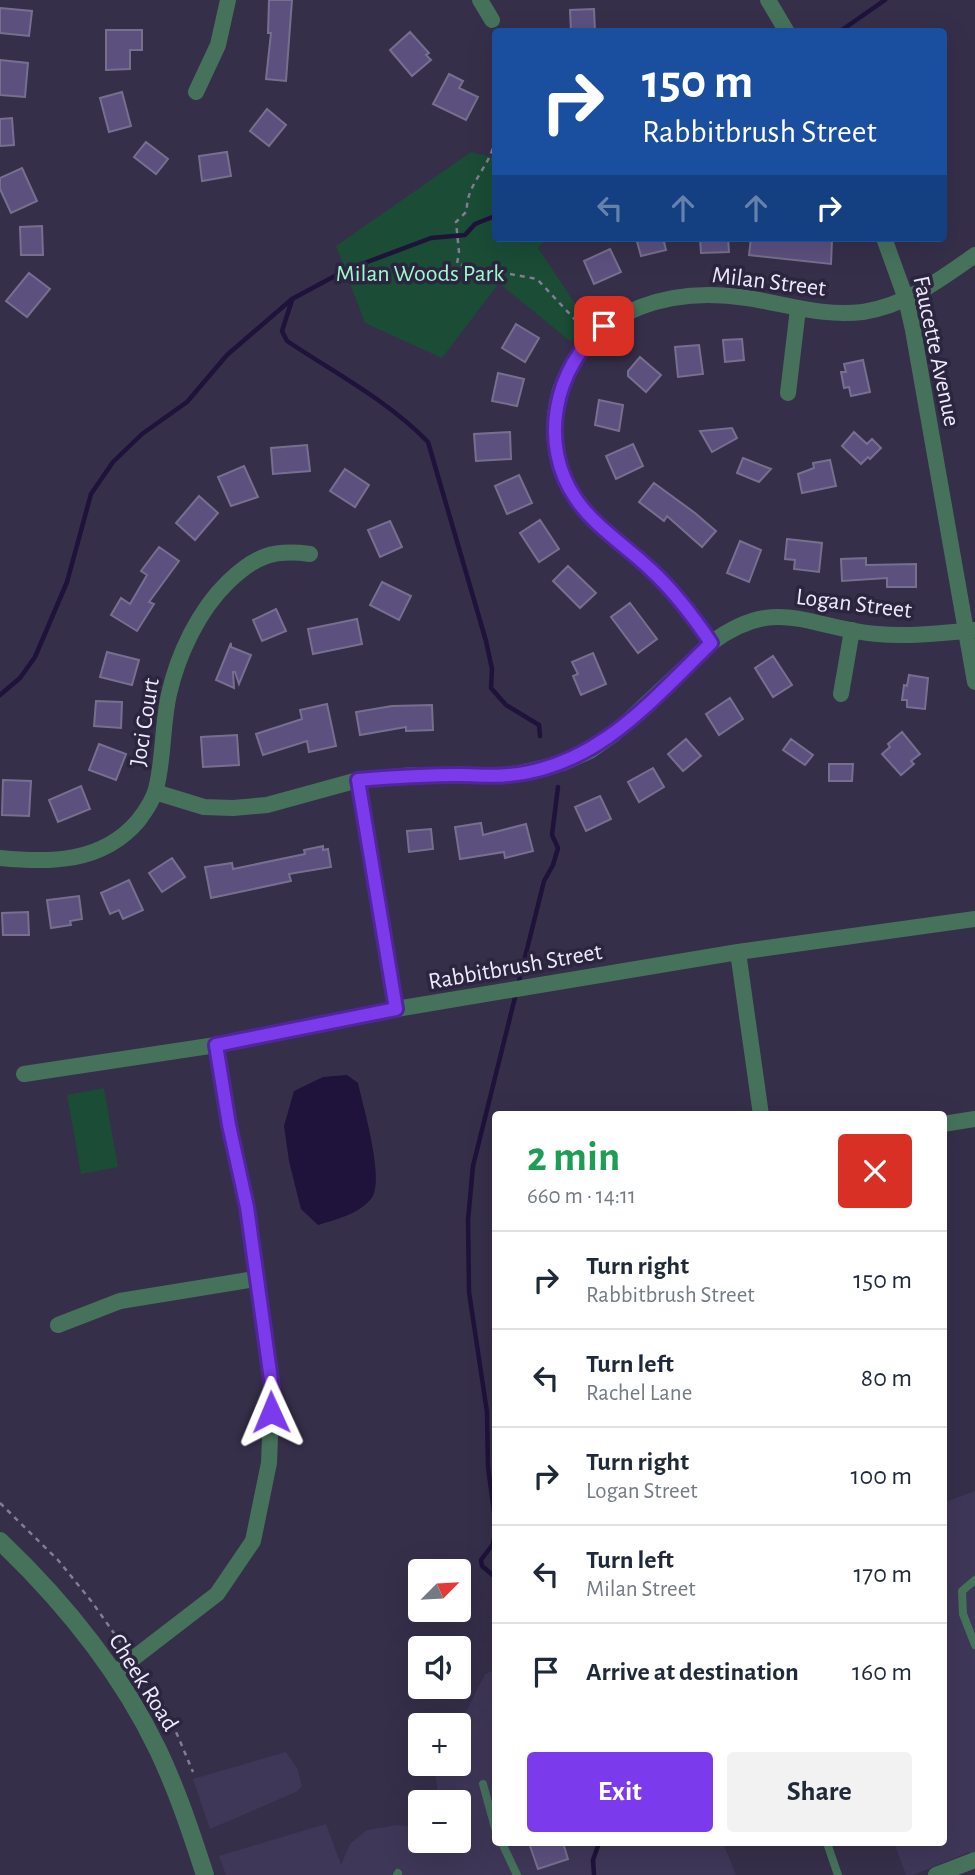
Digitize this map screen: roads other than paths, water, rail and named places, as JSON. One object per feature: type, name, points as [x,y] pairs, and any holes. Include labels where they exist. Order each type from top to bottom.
[{"type":"street","points":[[196,92],[218,45],[228,0]]},
{"type":"street","points":[[480,0],[492,20]]},
{"type":"street","points":[[768,0],[785,28]]},
{"type":"street","name":"Faucette Avenue","points":[[885,242],[906,299],[970,631],[975,682]]},
{"type":"street","name":"Milan Street","points":[[711,643],[691,612],[667,585],[599,525],[578,502],[568,486],[559,465],[555,423],[557,402],[567,371],[592,336],[604,326],[631,311],[679,297],[733,296],[821,312],[860,312],[879,309],[906,299],[975,255]]},
{"type":"street","points":[[788,393],[798,309]]},
{"type":"street","name":"Joci Court","points":[[0,858],[39,862],[89,855],[108,847],[130,830],[143,815],[155,792],[174,674],[208,606],[223,587],[252,561],[269,554],[289,551],[310,554]]},
{"type":"street","name":"Logan Street","points":[[155,792],[204,807],[233,808],[267,805],[358,780],[414,775],[507,776],[563,763],[590,751],[614,734],[711,643],[744,623],[778,617],[800,617],[878,634],[912,635],[970,631]]},
{"type":"street","points":[[841,694],[852,630]]},
{"type":"street","points":[[358,780],[396,1009]]},
{"type":"street","name":"Rabbitbrush Street","points":[[24,1074],[216,1045],[396,1009],[738,952],[975,919]]},
{"type":"street","points":[[738,952],[760,1111]]},
{"type":"street","points":[[113,1674],[217,1594],[253,1541],[269,1463],[272,1387],[247,1207],[229,1125],[216,1045]]},
{"type":"street","points":[[947,1123],[975,1119]]},
{"type":"street","points":[[58,1325],[120,1301],[255,1279]]},
{"type":"street","name":"Cheek Road","points":[[0,1541],[54,1596],[113,1674],[157,1748],[174,1786],[205,1875]]},
{"type":"street","points":[[936,1875],[975,1860]]},
{"type":"lane","points":[[975,1580],[962,1591],[963,1614],[975,1645]]},
{"type":"lane","points":[[483,1784],[492,1817]]},
{"type":"lane","points":[[503,1846],[517,1875]]},
{"type":"lane","points":[[828,1846],[838,1875]]},
{"type":"waterway","points":[[845,28],[885,0]]},
{"type":"waterway","points":[[0,695],[20,678],[35,657],[67,582],[91,494],[113,462],[142,434],[187,402],[227,355],[292,299],[346,270],[431,238],[465,235],[475,224],[492,217]]},
{"type":"waterway","points":[[292,300],[282,331],[287,341],[378,400],[428,442],[486,641],[492,669],[491,688],[506,705],[539,725],[540,736]]},
{"type":"waterway","points":[[492,1497],[488,1467],[487,1412],[469,1292],[468,1220],[473,1166],[544,881],[558,848],[552,835],[558,787]]},
{"type":"waterway","points":[[492,1545],[481,1560],[482,1566],[492,1574]]},
{"type":"waterway","points":[[594,1875],[593,1860],[598,1846]]},
{"type":"park label","name":"Milan Woods Park","points":[[420,273]]}]
